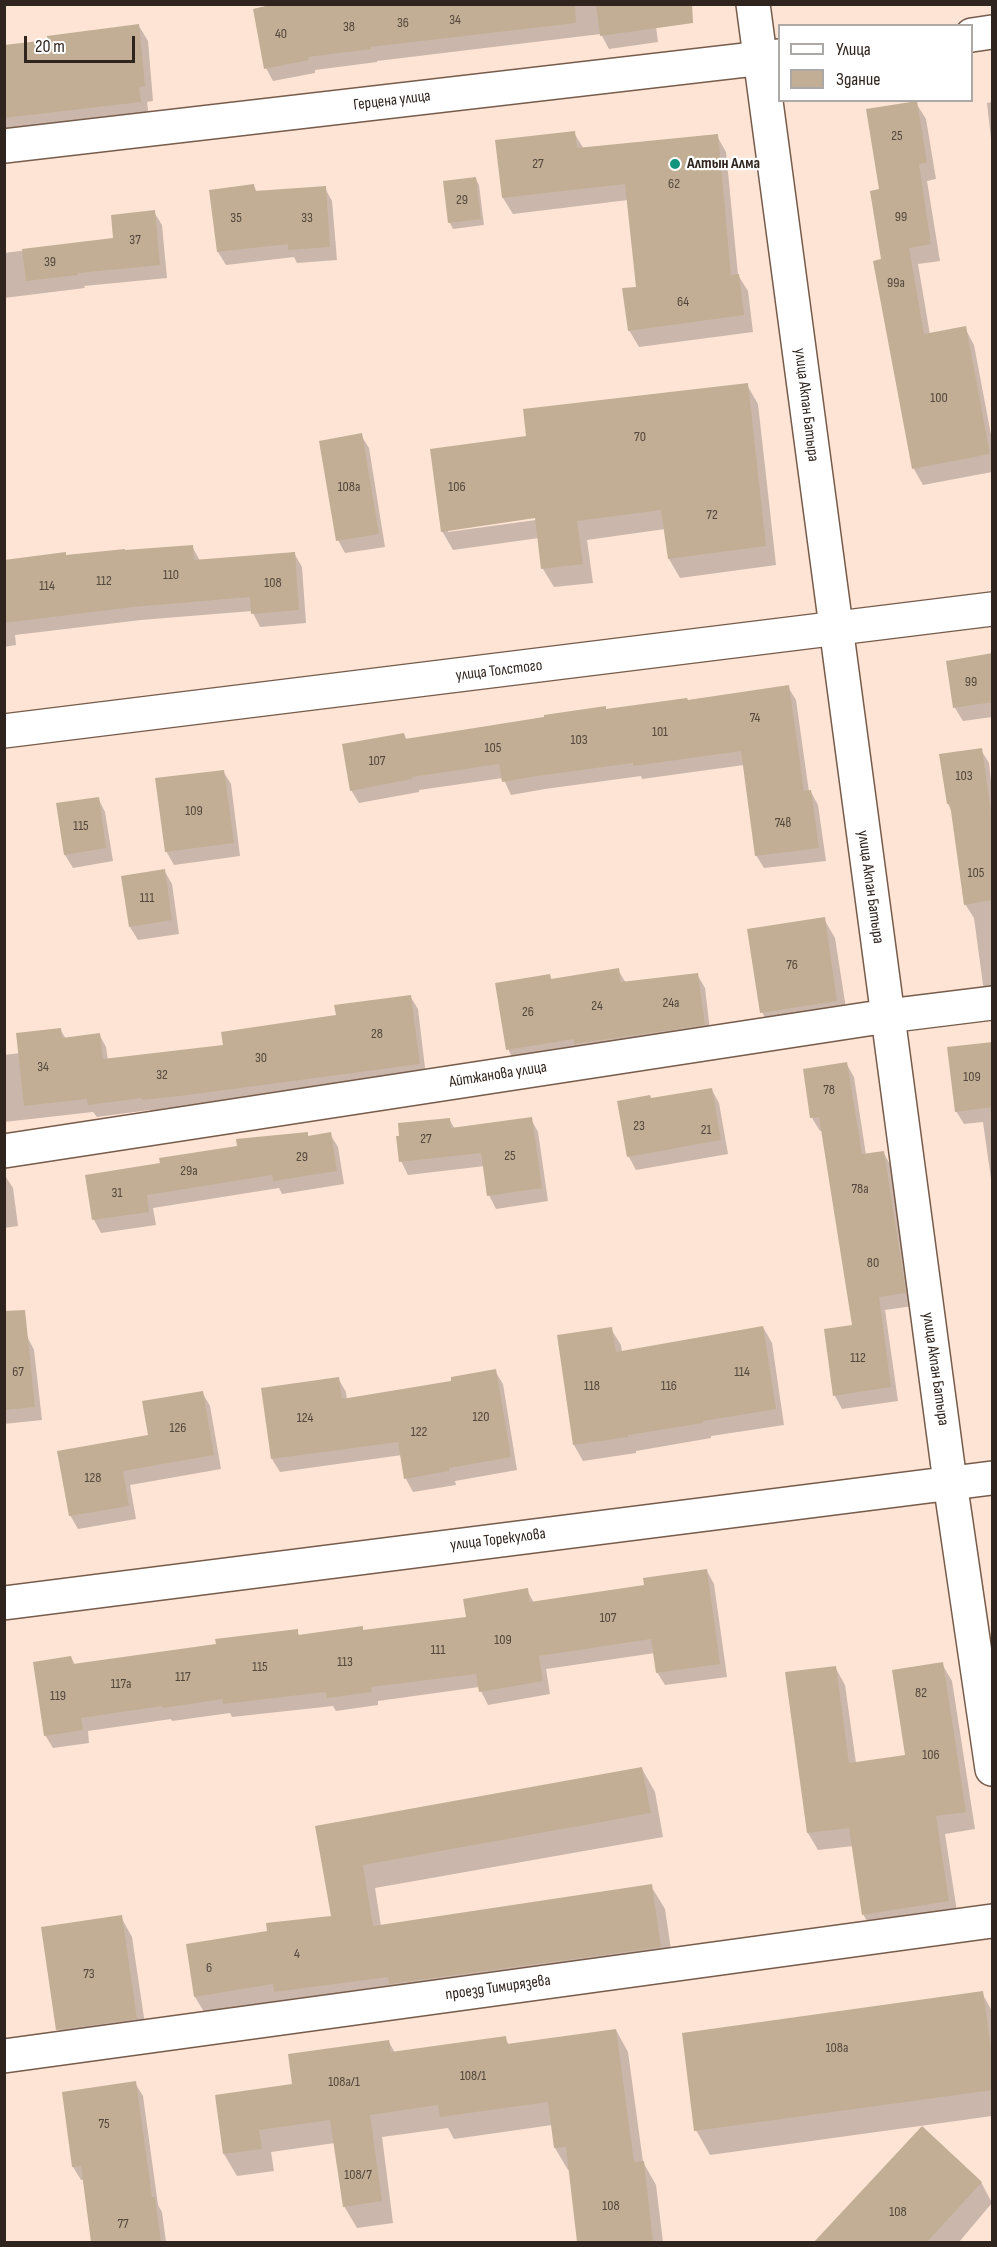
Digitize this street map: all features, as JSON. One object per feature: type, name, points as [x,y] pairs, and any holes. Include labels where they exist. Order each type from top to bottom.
[{"type":"street","name":"улица Акпан Батыра","points":[[753,4],[770,57],[835,629],[950,1482],[993,1769]]},
{"type":"street","points":[[973,35],[993,32]]},
{"type":"street","name":"Герцена улица","points":[[4,146],[770,57]]},
{"type":"street","name":"улица Толстого","points":[[4,731],[993,609]]},
{"type":"street","name":"Айтжанова улица","points":[[4,1151],[887,1016],[993,1003]]},
{"type":"street","name":"улица Торекулова","points":[[4,1603],[993,1478]]},
{"type":"street","name":"проезд Тимирязева","points":[[4,2056],[993,1921]]},
{"type":"building","points":[[274,4],[575,4],[576,23],[370,47],[371,49],[308,57],[309,60],[264,69],[253,9]]},
{"type":"building","points":[[596,4],[692,4],[693,23],[600,36]]},
{"type":"building","points":[[139,24],[145,86],[139,87],[141,102],[4,118],[4,45],[48,40],[47,36]]},
{"type":"building","points":[[917,102],[927,163],[919,164],[931,244],[909,248],[924,334],[966,326],[990,454],[912,469],[873,261],[881,259],[870,191],[879,189],[866,109]]},
{"type":"building","points":[[575,131],[577,148],[718,134],[731,275],[739,274],[744,315],[628,331],[622,288],[636,287],[625,184],[502,198],[495,140]]},
{"type":"building","points":[[476,177],[481,219],[448,223],[443,181]]},
{"type":"building","points":[[254,184],[255,191],[326,186],[330,247],[288,250],[288,244],[217,252],[209,190]]},
{"type":"building","points":[[155,210],[160,265],[26,281],[22,249],[113,238],[111,215]]},
{"type":"building","points":[[748,383],[766,546],[668,559],[661,510],[577,521],[583,564],[541,569],[535,518],[441,532],[430,449],[526,436],[523,409]]},
{"type":"building","points":[[362,433],[379,534],[336,541],[319,441]]},
{"type":"building","points":[[193,545],[194,560],[295,552],[299,610],[251,614],[250,597],[133,607],[4,623],[4,560],[66,552],[66,555]]},
{"type":"building","points":[[993,653],[993,702],[953,708],[946,661]]},
{"type":"building","points":[[789,685],[804,791],[811,790],[819,848],[755,856],[741,751],[633,766],[633,763],[502,782],[499,764],[412,777],[412,779],[350,791],[342,744],[404,733],[405,739],[606,706],[606,709],[687,698],[688,700]]},
{"type":"building","points":[[982,748],[993,825],[993,900],[964,905],[950,804],[947,804],[939,754]]},
{"type":"building","points":[[224,770],[234,843],[165,852],[155,778]]},
{"type":"building","points":[[99,797],[106,848],[64,855],[56,803]]},
{"type":"building","points":[[165,869],[172,920],[129,927],[121,876]]},
{"type":"building","points":[[825,917],[837,1001],[760,1013],[747,929]]},
{"type":"building","points":[[619,968],[621,982],[698,973],[705,1025],[574,1044],[574,1039],[506,1050],[495,983],[550,974],[551,979]]},
{"type":"building","points":[[411,995],[420,1064],[180,1096],[88,1105],[87,1099],[24,1106],[16,1033],[61,1028],[62,1038],[100,1033],[103,1059],[223,1045],[221,1032],[336,1015],[334,1005]]},
{"type":"building","points":[[993,1042],[993,1107],[955,1112],[947,1047]]},
{"type":"building","points":[[847,1062],[862,1154],[884,1151],[906,1293],[879,1297],[891,1387],[833,1396],[824,1329],[852,1325],[819,1117],[810,1118],[803,1069]]},
{"type":"building","points":[[712,1088],[721,1140],[627,1157],[617,1101]]},
{"type":"building","points":[[532,1117],[542,1188],[487,1196],[481,1153],[399,1162],[396,1136],[399,1136],[398,1123],[450,1118],[451,1128]]},
{"type":"building","points":[[308,1132],[308,1136],[331,1132],[337,1171],[273,1181],[272,1175],[147,1195],[149,1212],[92,1220],[85,1175],[160,1163],[159,1158],[237,1146],[236,1139]]},
{"type":"building","points":[[25,1310],[35,1407],[4,1410],[4,1311]]},
{"type":"building","points":[[763,1326],[776,1409],[573,1445],[557,1335],[612,1327],[616,1352]]},
{"type":"building","points":[[496,1369],[511,1457],[404,1479],[398,1442],[271,1459],[261,1388],[339,1377],[342,1399],[451,1381],[451,1377]]},
{"type":"building","points":[[203,1391],[214,1455],[123,1471],[129,1506],[69,1516],[57,1451],[148,1435],[142,1401]]},
{"type":"building","points":[[707,1569],[720,1664],[656,1673],[651,1639],[539,1656],[543,1681],[479,1692],[476,1674],[371,1687],[372,1692],[327,1698],[326,1692],[223,1704],[223,1699],[81,1718],[83,1730],[44,1736],[33,1662],[71,1656],[73,1664],[216,1644],[215,1639],[298,1629],[298,1635],[363,1626],[363,1630],[466,1617],[463,1599],[528,1588],[530,1602],[644,1585],[643,1578]]},
{"type":"building","points":[[943,1662],[966,1812],[936,1816],[949,1901],[862,1915],[849,1828],[807,1833],[785,1672],[836,1666],[849,1763],[905,1755],[892,1670]]},
{"type":"building","points":[[642,1767],[651,1813],[363,1865],[373,1926],[652,1884],[661,1947],[389,1984],[388,1977],[274,1992],[273,1984],[194,1997],[186,1944],[267,1931],[266,1923],[331,1916],[315,1826]]},
{"type":"building","points":[[122,1915],[137,2019],[56,2030],[41,1927]]},
{"type":"building","points":[[983,1991],[993,2063],[993,2090],[694,2131],[682,2033]]},
{"type":"building","points":[[616,2029],[634,2162],[644,2161],[653,2242],[577,2242],[566,2147],[554,2148],[548,2102],[440,2117],[438,2105],[370,2115],[382,2201],[343,2207],[330,2120],[259,2130],[262,2149],[223,2154],[215,2095],[292,2084],[288,2054],[389,2040],[391,2052],[506,2036],[507,2044]]},
{"type":"building","points":[[136,2081],[152,2197],[155,2197],[161,2242],[91,2242],[81,2166],[72,2167],[62,2092]]},
{"type":"building","points":[[922,2126],[982,2182],[927,2242],[814,2242]]},
{"type":"place","name":"Алтын Алма","points":[[675,164]]}]
